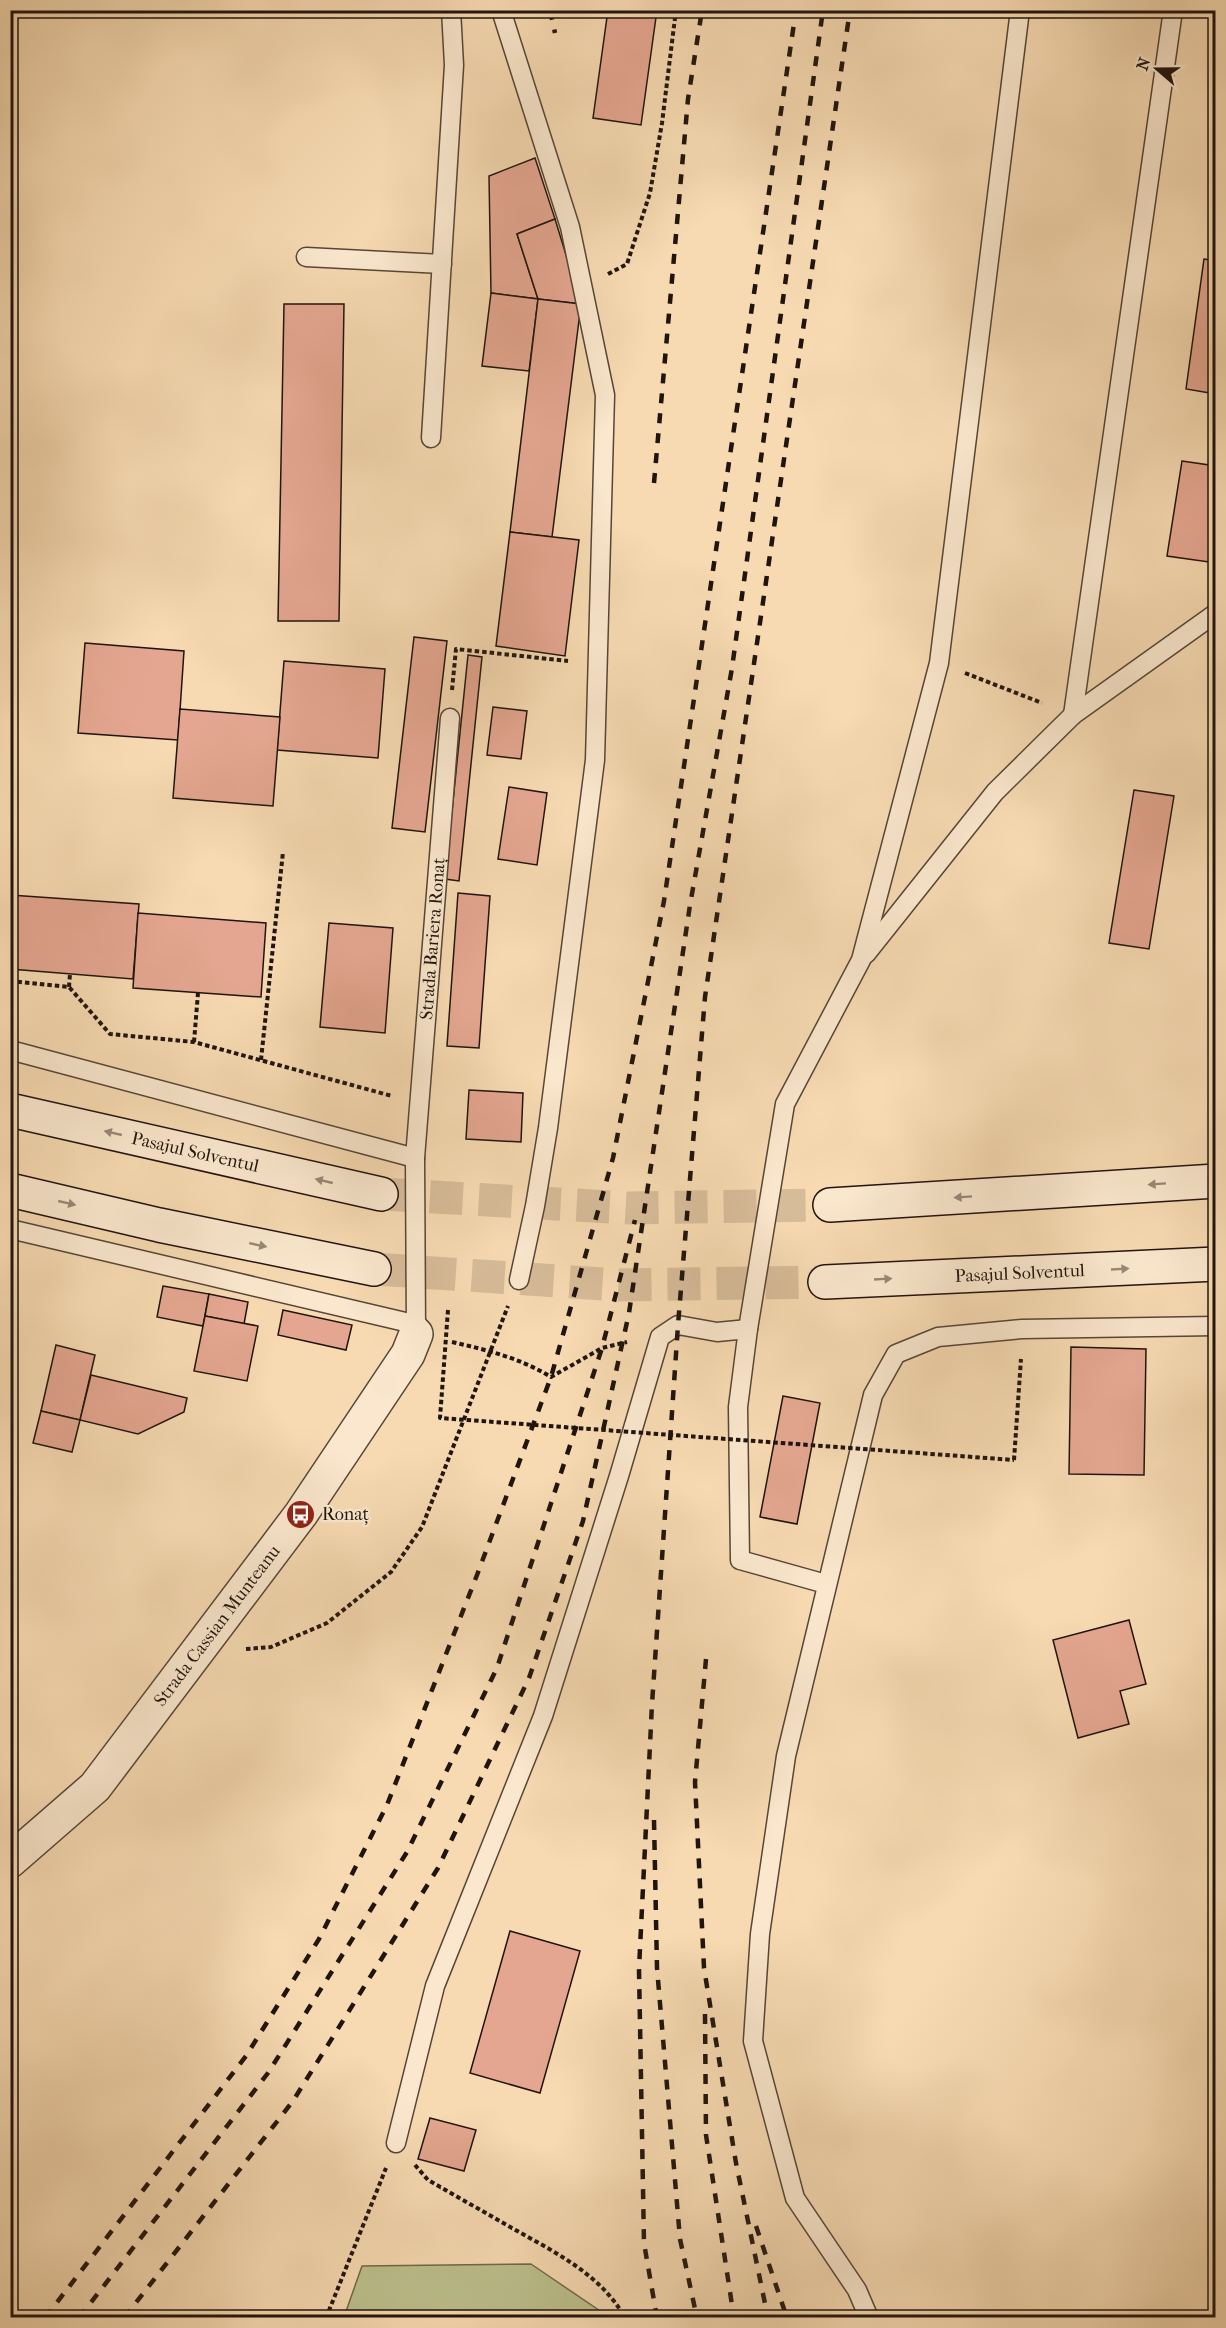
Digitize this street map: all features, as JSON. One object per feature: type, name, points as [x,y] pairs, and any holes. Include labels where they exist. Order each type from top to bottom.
[{"type":"main road","name":"Pasajul Solventul","points":[[10,1110],[381,1194]]},
{"type":"main road","points":[[830,1205],[1215,1181]]},
{"type":"main road","points":[[10,1190],[159,1225],[374,1269]]},
{"type":"main road","name":"Pasajul Solventul","points":[[825,1282],[1215,1264]]},
{"type":"main road","name":"Strada Cassian Munteanu","points":[[10,1860],[95,1788],[301,1514],[408,1354],[417,1329]]},
{"type":"lane","points":[[430,438],[454,65],[451,10]]},
{"type":"lane","points":[[501,10],[570,227],[605,396],[595,760],[548,1128],[535,1206],[519,1280]]},
{"type":"lane","points":[[861,960],[939,663],[1020,10]]},
{"type":"lane","points":[[1073,715],[1173,10]]},
{"type":"lane","points":[[306,257],[441,264]]},
{"type":"lane","points":[[826,1584],[740,1560],[738,1407],[748,1329],[785,1104],[861,960],[995,792],[1073,715],[1215,614]]},
{"type":"lane","name":"Strada Bariera Ronaț","points":[[415,1158],[450,718]]},
{"type":"lane","points":[[10,1050],[415,1158]]},
{"type":"lane","name":"Strada Cassian Munteanu","points":[[415,1158],[417,1329]]},
{"type":"lane","points":[[10,1229],[417,1329]]},
{"type":"lane","points":[[396,2143],[435,1986],[543,1716],[619,1476],[660,1337],[678,1325],[717,1332],[748,1329]]},
{"type":"lane","points":[[869,2318],[857,2290],[795,2198],[753,2041],[760,1934],[786,1756],[873,1395],[896,1354],[938,1337],[1012,1330],[1215,1326]]},
{"type":"path","points":[[582,283],[596,280],[627,264],[650,193],[662,123],[676,10]]},
{"type":"path","points":[[450,718],[456,649],[599,664]]},
{"type":"path","points":[[939,663],[1073,715]]},
{"type":"path","points":[[261,1060],[283,852]]},
{"type":"path","points":[[69,987],[70,974]]},
{"type":"path","points":[[10,981],[69,987],[110,1034],[194,1042],[419,1103]]},
{"type":"path","points":[[194,1042],[198,993]]},
{"type":"path","points":[[198,1653],[271,1647],[327,1623],[391,1572],[422,1527],[519,1280]]},
{"type":"path","points":[[448,1310],[440,1418],[1014,1460],[1022,1354]]},
{"type":"path","points":[[490,1350],[536,1368],[551,1377],[603,1348],[660,1337]]},
{"type":"path","points":[[326,2318],[396,2143],[428,2180],[561,2255],[600,2283],[616,2301],[625,2318]]},
{"type":"green space","points":[[531,2264],[609,2317],[344,2317],[362,2266]]},
{"type":"building","points":[[608,10],[657,10],[641,125],[593,118]]},
{"type":"building","points":[[535,158],[555,219],[517,234],[538,299],[491,293],[489,176]]},
{"type":"building","points":[[555,219],[581,304],[538,299],[517,234]]},
{"type":"building","points":[[1204,259],[1216,261],[1216,394],[1186,389]]},
{"type":"building","points":[[491,293],[538,299],[529,371],[482,366]]},
{"type":"building","points":[[538,299],[581,304],[552,537],[510,532]]},
{"type":"building","points":[[284,304],[344,304],[339,621],[278,621]]},
{"type":"building","points":[[1182,461],[1216,466],[1216,563],[1167,556]]},
{"type":"building","points":[[510,532],[579,540],[565,656],[496,646]]},
{"type":"building","points":[[414,637],[447,641],[425,832],[392,828]]},
{"type":"building","points":[[85,643],[184,651],[178,740],[78,733]]},
{"type":"building","points":[[468,655],[482,657],[459,881],[445,879]]},
{"type":"building","points":[[284,661],[385,669],[378,758],[277,750]]},
{"type":"building","points":[[493,707],[527,711],[521,759],[487,755]]},
{"type":"building","points":[[180,709],[280,717],[273,806],[173,798]]},
{"type":"building","points":[[509,787],[547,793],[537,865],[498,859]]},
{"type":"building","points":[[1134,790],[1174,796],[1149,949],[1109,943]]},
{"type":"building","points":[[458,893],[490,896],[479,1048],[447,1046]]},
{"type":"building","points":[[10,895],[139,904],[133,979],[10,969]]},
{"type":"building","points":[[138,913],[266,923],[261,997],[133,988]]},
{"type":"building","points":[[329,923],[393,928],[385,1033],[320,1027]]},
{"type":"building","points":[[469,1090],[523,1093],[521,1142],[466,1139]]},
{"type":"building","points":[[163,1286],[209,1294],[203,1326],[157,1317]]},
{"type":"building","points":[[209,1294],[248,1302],[244,1324],[205,1316]]},
{"type":"building","points":[[283,1310],[352,1325],[346,1350],[278,1335]]},
{"type":"building","points":[[205,1316],[258,1326],[247,1381],[194,1371]]},
{"type":"building","points":[[56,1345],[95,1355],[80,1420],[41,1411]]},
{"type":"building","points":[[1071,1347],[1146,1349],[1144,1475],[1069,1474]]},
{"type":"building","points":[[91,1375],[187,1398],[184,1412],[138,1434],[80,1420]]},
{"type":"building","points":[[783,1396],[820,1403],[797,1524],[760,1517]]},
{"type":"building","points":[[41,1411],[80,1420],[72,1452],[33,1443]]},
{"type":"building","points":[[1129,1620],[1146,1684],[1120,1691],[1129,1724],[1078,1738],[1053,1640]]},
{"type":"building","points":[[510,1931],[580,1951],[540,2093],[470,2073]]},
{"type":"building","points":[[430,2118],[476,2130],[464,2171],[418,2159]]},
{"type":"tunnel","points":[[381,1194],[628,1208],[830,1205]]},
{"type":"tunnel","points":[[374,1269],[619,1285],[825,1282]]},
{"type":"railway","points":[[550,10],[555,33]]},
{"type":"railway","points":[[654,483],[688,99],[702,10]]},
{"type":"railway","points":[[45,2318],[246,2056],[319,1939],[387,1805],[551,1377],[613,1158],[664,901],[796,10]]},
{"type":"railway","points":[[124,2318],[293,2101],[438,1868],[529,1678],[583,1521],[629,1313],[690,905],[732,668],[823,10]]},
{"type":"railway","points":[[657,2318],[644,2243],[639,1969],[652,1704],[678,1325],[705,997],[850,10]]},
{"type":"railway","points":[[79,2318],[268,2073],[407,1852],[497,1668],[602,1348],[635,1220]]},
{"type":"railway","points":[[706,1659],[695,1782],[704,1968],[736,2163],[768,2318]]},
{"type":"railway","points":[[654,1820],[657,1968],[680,2239],[697,2318]]},
{"type":"railway","points":[[705,2014],[706,2135],[734,2318]]},
{"type":"railway","points":[[756,2226],[787,2318]]},
{"type":"place","name":"Ronaț","points":[[301,1514]]}]
